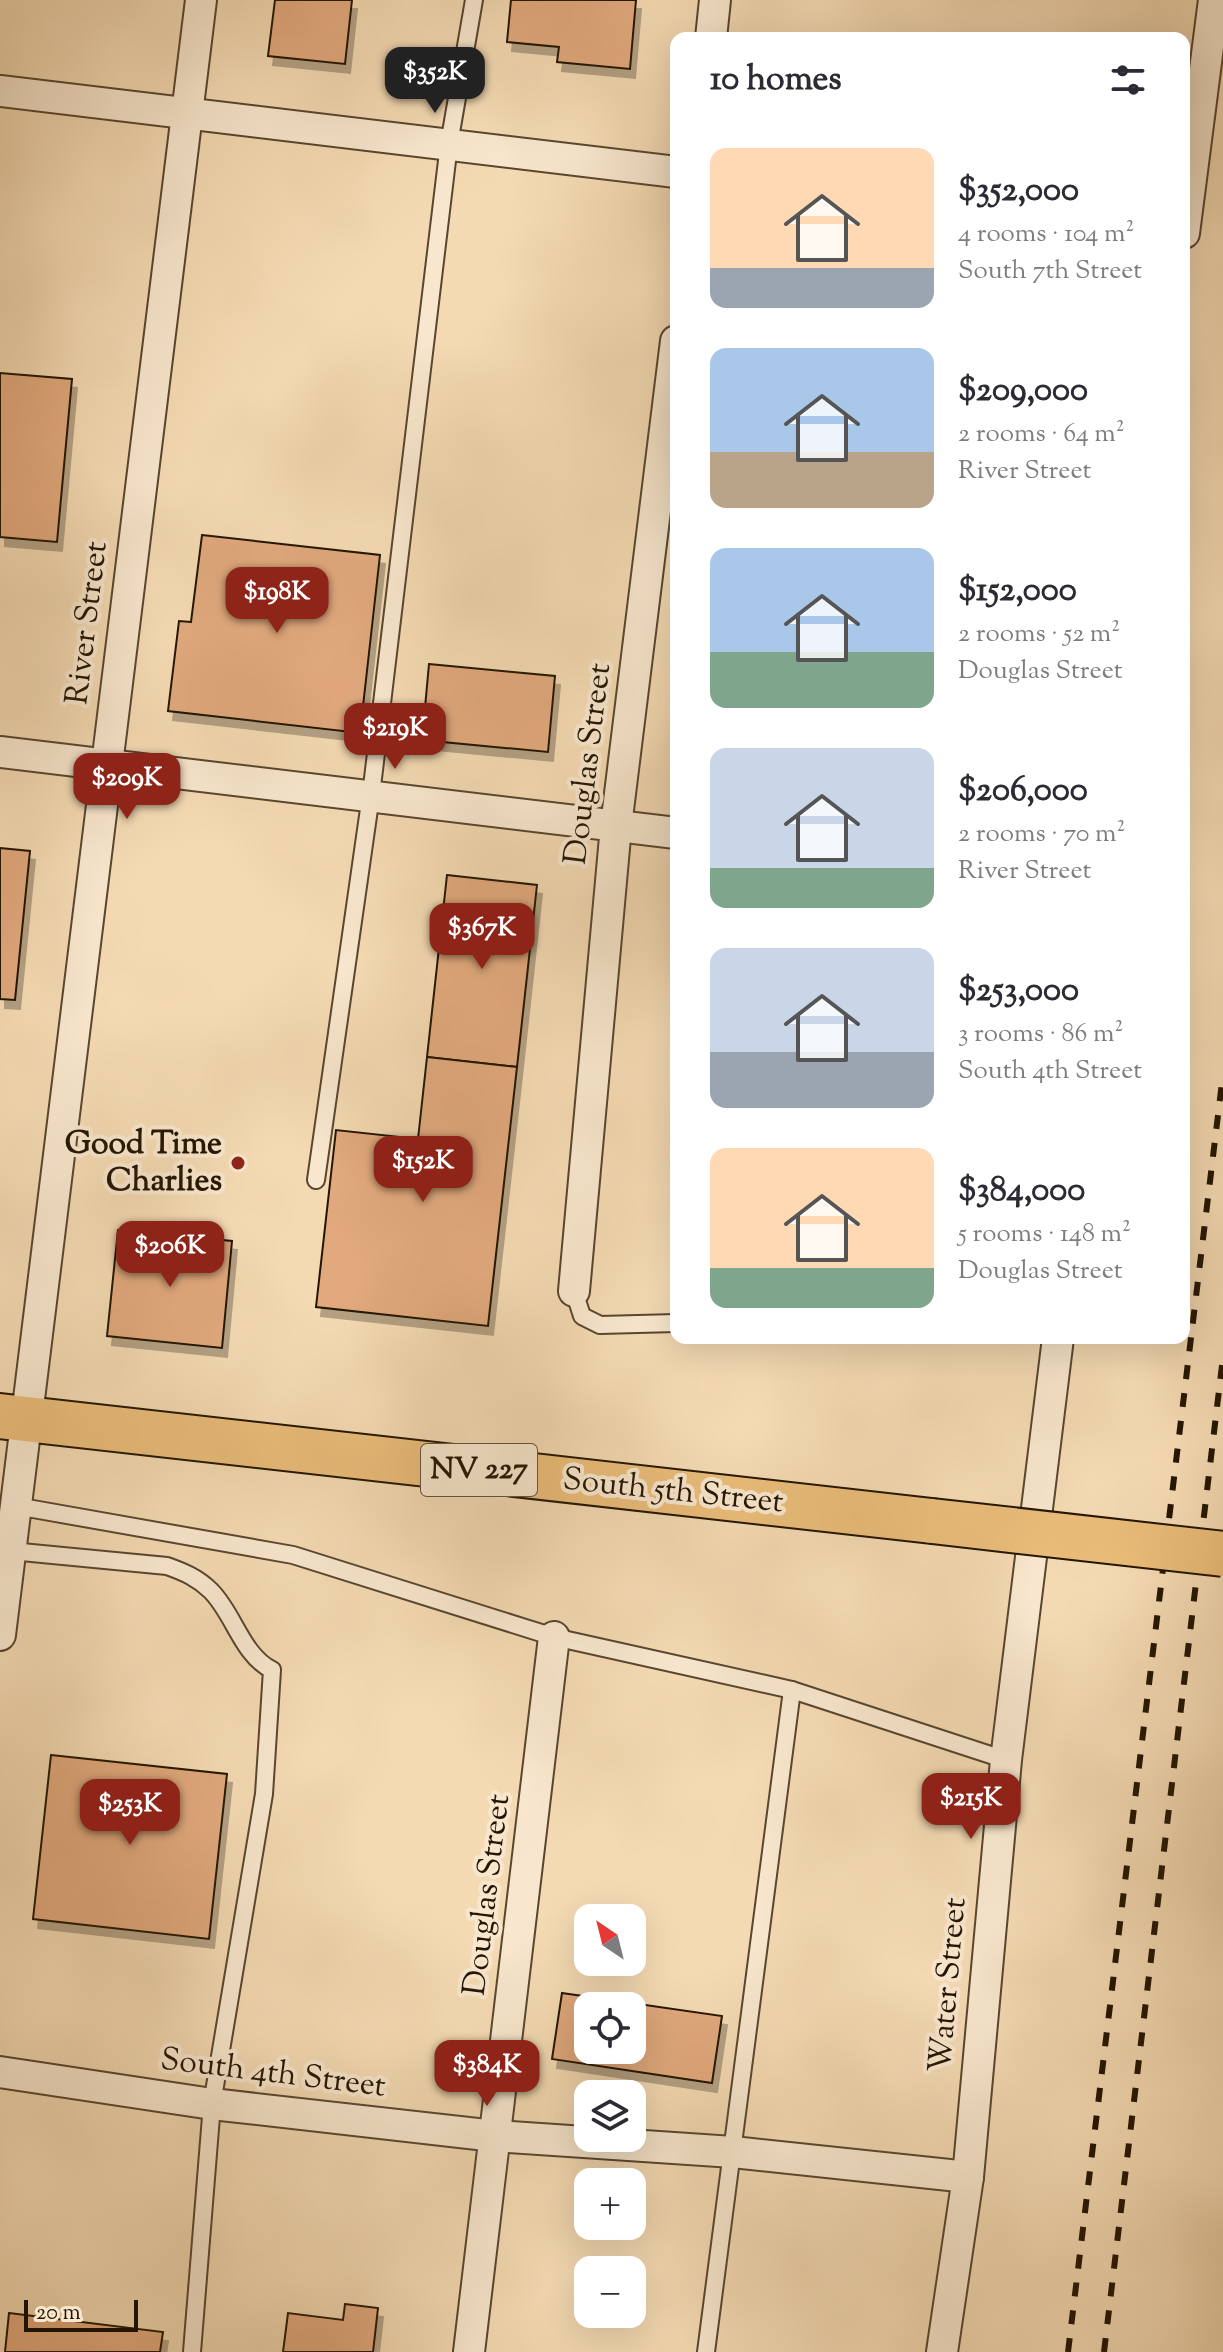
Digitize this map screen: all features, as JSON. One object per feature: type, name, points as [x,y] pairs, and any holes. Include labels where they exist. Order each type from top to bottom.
[{"type":"main road","name":"South 5th Street","points":[[13,1418],[1223,1554]]},
{"type":"street","name":"River Street","points":[[0,1635],[16,1506],[13,1418],[107,765],[201,0]]},
{"type":"street","points":[[712,32],[715,0]]},
{"type":"street","points":[[1190,186],[1214,0]]},
{"type":"street","points":[[0,91],[670,171]]},
{"type":"street","name":"Douglas Street","points":[[574,1291],[616,826],[670,390]]},
{"type":"street","points":[[0,752],[670,832]]},
{"type":"street","name":"Water Street","points":[[942,2352],[968,2177],[1006,1760],[1057,1344]]},
{"type":"street","name":"Douglas Street","points":[[469,2352],[554,1637]]},
{"type":"street","name":"South 4th Street","points":[[0,2072],[212,2104],[495,2136],[733,2152],[968,2177]]},
{"type":"lane","points":[[316,1180],[371,795],[449,144],[474,0]]},
{"type":"lane","points":[[574,1291],[582,1316],[600,1325],[670,1323]]},
{"type":"lane","points":[[16,1506],[293,1555],[554,1637],[792,1690],[1006,1760]]},
{"type":"lane","points":[[11,1551],[167,1566],[192,1575],[212,1592],[259,1664],[272,1670],[264,1794],[212,2104],[192,2352]]},
{"type":"lane","points":[[706,2352],[792,1690]]},
{"type":"building","points":[[275,0],[352,0],[345,64],[268,56]]},
{"type":"building","points":[[511,0],[636,0],[630,69],[557,62],[559,47],[507,42]]},
{"type":"building","points":[[0,373],[72,379],[57,542],[0,537]]},
{"type":"building","points":[[202,535],[380,555],[360,733],[168,711],[179,621],[191,622]]},
{"type":"building","points":[[429,664],[555,676],[548,752],[422,740]]},
{"type":"building","points":[[0,848],[30,851],[15,1000],[0,999]]},
{"type":"building","points":[[447,875],[537,885],[517,1067],[427,1057]]},
{"type":"building","points":[[427,1057],[517,1067],[488,1326],[316,1307],[336,1130],[418,1139]]},
{"type":"building","points":[[118,1230],[232,1241],[222,1348],[107,1336]]},
{"type":"building","points":[[51,1755],[227,1774],[209,1939],[33,1919]]},
{"type":"building","points":[[562,1993],[574,1995],[574,2062],[552,2059]]},
{"type":"building","points":[[646,2005],[722,2016],[712,2083],[585,2064],[646,2064]]},
{"type":"building","points":[[345,2304],[378,2308],[373,2352],[283,2352],[288,2313],[343,2320]]},
{"type":"building","points":[[9,2313],[163,2332],[160,2352],[5,2352]]},
{"type":"railway","points":[[1068,2352],[1223,1074]]},
{"type":"railway","points":[[1104,2352],[1223,1357]]},
{"type":"place","name":"Good Time Charlies","points":[[238,1163]]}]
